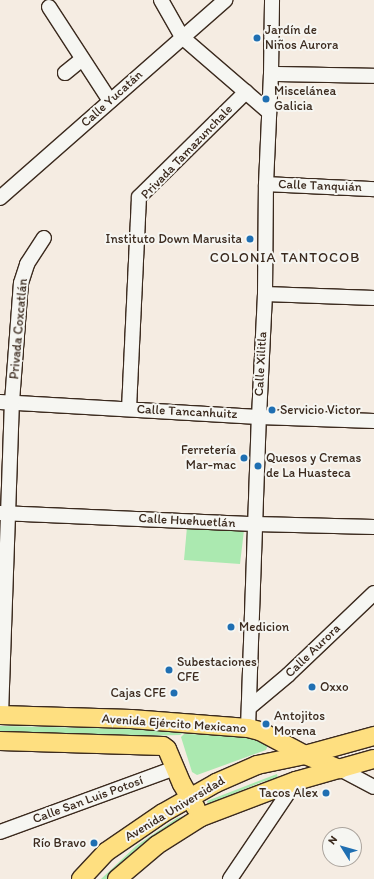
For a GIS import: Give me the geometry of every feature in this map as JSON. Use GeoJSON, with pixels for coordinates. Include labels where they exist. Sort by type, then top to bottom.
{"type":"FeatureCollection","features":[{"type":"Feature","properties":{"kind":"main road","name":"Avenida Ejército Mexicano"},"geometry":{"type":"LineString","coordinates":[[0,715],[131,719],[248,728],[260,731],[305,754],[340,769]]}},
{"type":"Feature","properties":{"kind":"main road","name":"Avenida Universidad"},"geometry":{"type":"LineString","coordinates":[[81,879],[106,852],[163,813],[216,783],[257,765],[374,736]]}},
{"type":"Feature","properties":{"kind":"main road","name":"Avenida Ejército Mexicano"},"geometry":{"type":"LineString","coordinates":[[0,741],[163,746],[167,749],[182,784],[201,817]]}},
{"type":"Feature","properties":{"kind":"main road","name":"Avenida Universidad"},"geometry":{"type":"LineString","coordinates":[[118,879],[157,845],[201,817],[296,780],[374,759]]}},
{"type":"Feature","properties":{"kind":"street"},"geometry":{"type":"LineString","coordinates":[[161,0],[182,36],[269,112]]}},
{"type":"Feature","properties":{"kind":"street","name":"Calle Yucatán"},"geometry":{"type":"LineString","coordinates":[[0,198],[182,36],[225,0]]}},
{"type":"Feature","properties":{"kind":"street","name":"Calle Xilitla"},"geometry":{"type":"LineString","coordinates":[[248,728],[265,294],[266,184],[272,74],[272,0]]}},
{"type":"Feature","properties":{"kind":"street"},"geometry":{"type":"LineString","coordinates":[[49,7],[110,101]]}},
{"type":"Feature","properties":{"kind":"street"},"geometry":{"type":"LineString","coordinates":[[65,74],[82,59]]}},
{"type":"Feature","properties":{"kind":"street"},"geometry":{"type":"LineString","coordinates":[[272,74],[374,76]]}},
{"type":"Feature","properties":{"kind":"street","name":"Privada Tamazunchale"},"geometry":{"type":"LineString","coordinates":[[129,409],[139,197],[246,92]]}},
{"type":"Feature","properties":{"kind":"street","name":"Calle Tanquián"},"geometry":{"type":"LineString","coordinates":[[266,184],[374,188]]}},
{"type":"Feature","properties":{"kind":"street","name":"Privada Coxcatlán"},"geometry":{"type":"LineString","coordinates":[[0,715],[6,402],[21,282],[27,264],[44,238]]}},
{"type":"Feature","properties":{"kind":"street"},"geometry":{"type":"LineString","coordinates":[[265,294],[374,298]]}},
{"type":"Feature","properties":{"kind":"street","name":"Calle Tancanhuitz"},"geometry":{"type":"LineString","coordinates":[[6,402],[259,417],[374,421]]}},
{"type":"Feature","properties":{"kind":"street","name":"Calle Huehuetlán"},"geometry":{"type":"LineString","coordinates":[[4,513],[255,524],[374,527]]}},
{"type":"Feature","properties":{"kind":"street","name":"Calle Aurora"},"geometry":{"type":"LineString","coordinates":[[250,707],[288,676],[374,592]]}},
{"type":"Feature","properties":{"kind":"street","name":"Calle San Luis Potosí"},"geometry":{"type":"LineString","coordinates":[[0,832],[175,768]]}},
{"type":"Feature","properties":{"kind":"street"},"geometry":{"type":"LineString","coordinates":[[340,769],[374,787]]}},
{"type":"Feature","properties":{"kind":"street"},"geometry":{"type":"LineString","coordinates":[[230,879],[296,780]]}},
{"type":"Feature","properties":{"kind":"green space"},"geometry":{"type":"Polygon","coordinates":[[[187,527],[244,530],[240,564],[184,560],[187,527]]]}},
{"type":"Feature","properties":{"kind":"green space"},"geometry":{"type":"Polygon","coordinates":[[[0,726],[138,729],[183,733],[180,735],[137,736],[0,733],[0,726]]]}},
{"type":"Feature","properties":{"kind":"green space"},"geometry":{"type":"Polygon","coordinates":[[[184,734],[257,736],[268,745],[266,750],[197,775],[192,772],[181,737],[184,734]]]}},
{"type":"Feature","properties":{"kind":"green space"},"geometry":{"type":"Polygon","coordinates":[[[277,774],[278,778],[262,782],[208,804],[207,801],[277,774]]]}},
{"type":"Feature","properties":{"kind":"green space"},"geometry":{"type":"Polygon","coordinates":[[[184,816],[137,849],[116,869],[109,879],[101,879],[136,846],[177,818],[184,816]]]}},
{"type":"Feature","properties":{"kind":"place","name":"Jardín de Niños Aurora"},"geometry":{"type":"Point","coordinates":[257,38]}},
{"type":"Feature","properties":{"kind":"place","name":"Miscelánea Galicia"},"geometry":{"type":"Point","coordinates":[266,99]}},
{"type":"Feature","properties":{"kind":"place","name":"Instituto Down Marusita"},"geometry":{"type":"Point","coordinates":[250,239]}},
{"type":"Feature","properties":{"kind":"place","name":"Servicio Victor"},"geometry":{"type":"Point","coordinates":[272,410]}},
{"type":"Feature","properties":{"kind":"place","name":"Ferretería Mar-mac"},"geometry":{"type":"Point","coordinates":[244,458]}},
{"type":"Feature","properties":{"kind":"place","name":"Quesos y Cremas de La Huasteca"},"geometry":{"type":"Point","coordinates":[258,466]}},
{"type":"Feature","properties":{"kind":"place","name":"Medicion"},"geometry":{"type":"Point","coordinates":[231,627]}},
{"type":"Feature","properties":{"kind":"place","name":"Subestaciones CFE"},"geometry":{"type":"Point","coordinates":[169,670]}},
{"type":"Feature","properties":{"kind":"place","name":"Oxxo"},"geometry":{"type":"Point","coordinates":[312,687]}},
{"type":"Feature","properties":{"kind":"place","name":"Cajas CFE"},"geometry":{"type":"Point","coordinates":[174,693]}},
{"type":"Feature","properties":{"kind":"place","name":"Antojitos Morena"},"geometry":{"type":"Point","coordinates":[266,724]}},
{"type":"Feature","properties":{"kind":"place","name":"Tacos Alex"},"geometry":{"type":"Point","coordinates":[326,793]}},
{"type":"Feature","properties":{"kind":"place","name":"Río Bravo"},"geometry":{"type":"Point","coordinates":[94,843]}},
{"type":"Feature","properties":{"kind":"district","name":"COLONIA TANTOCOB"},"geometry":{"type":"Point","coordinates":[285,258]}}]}
